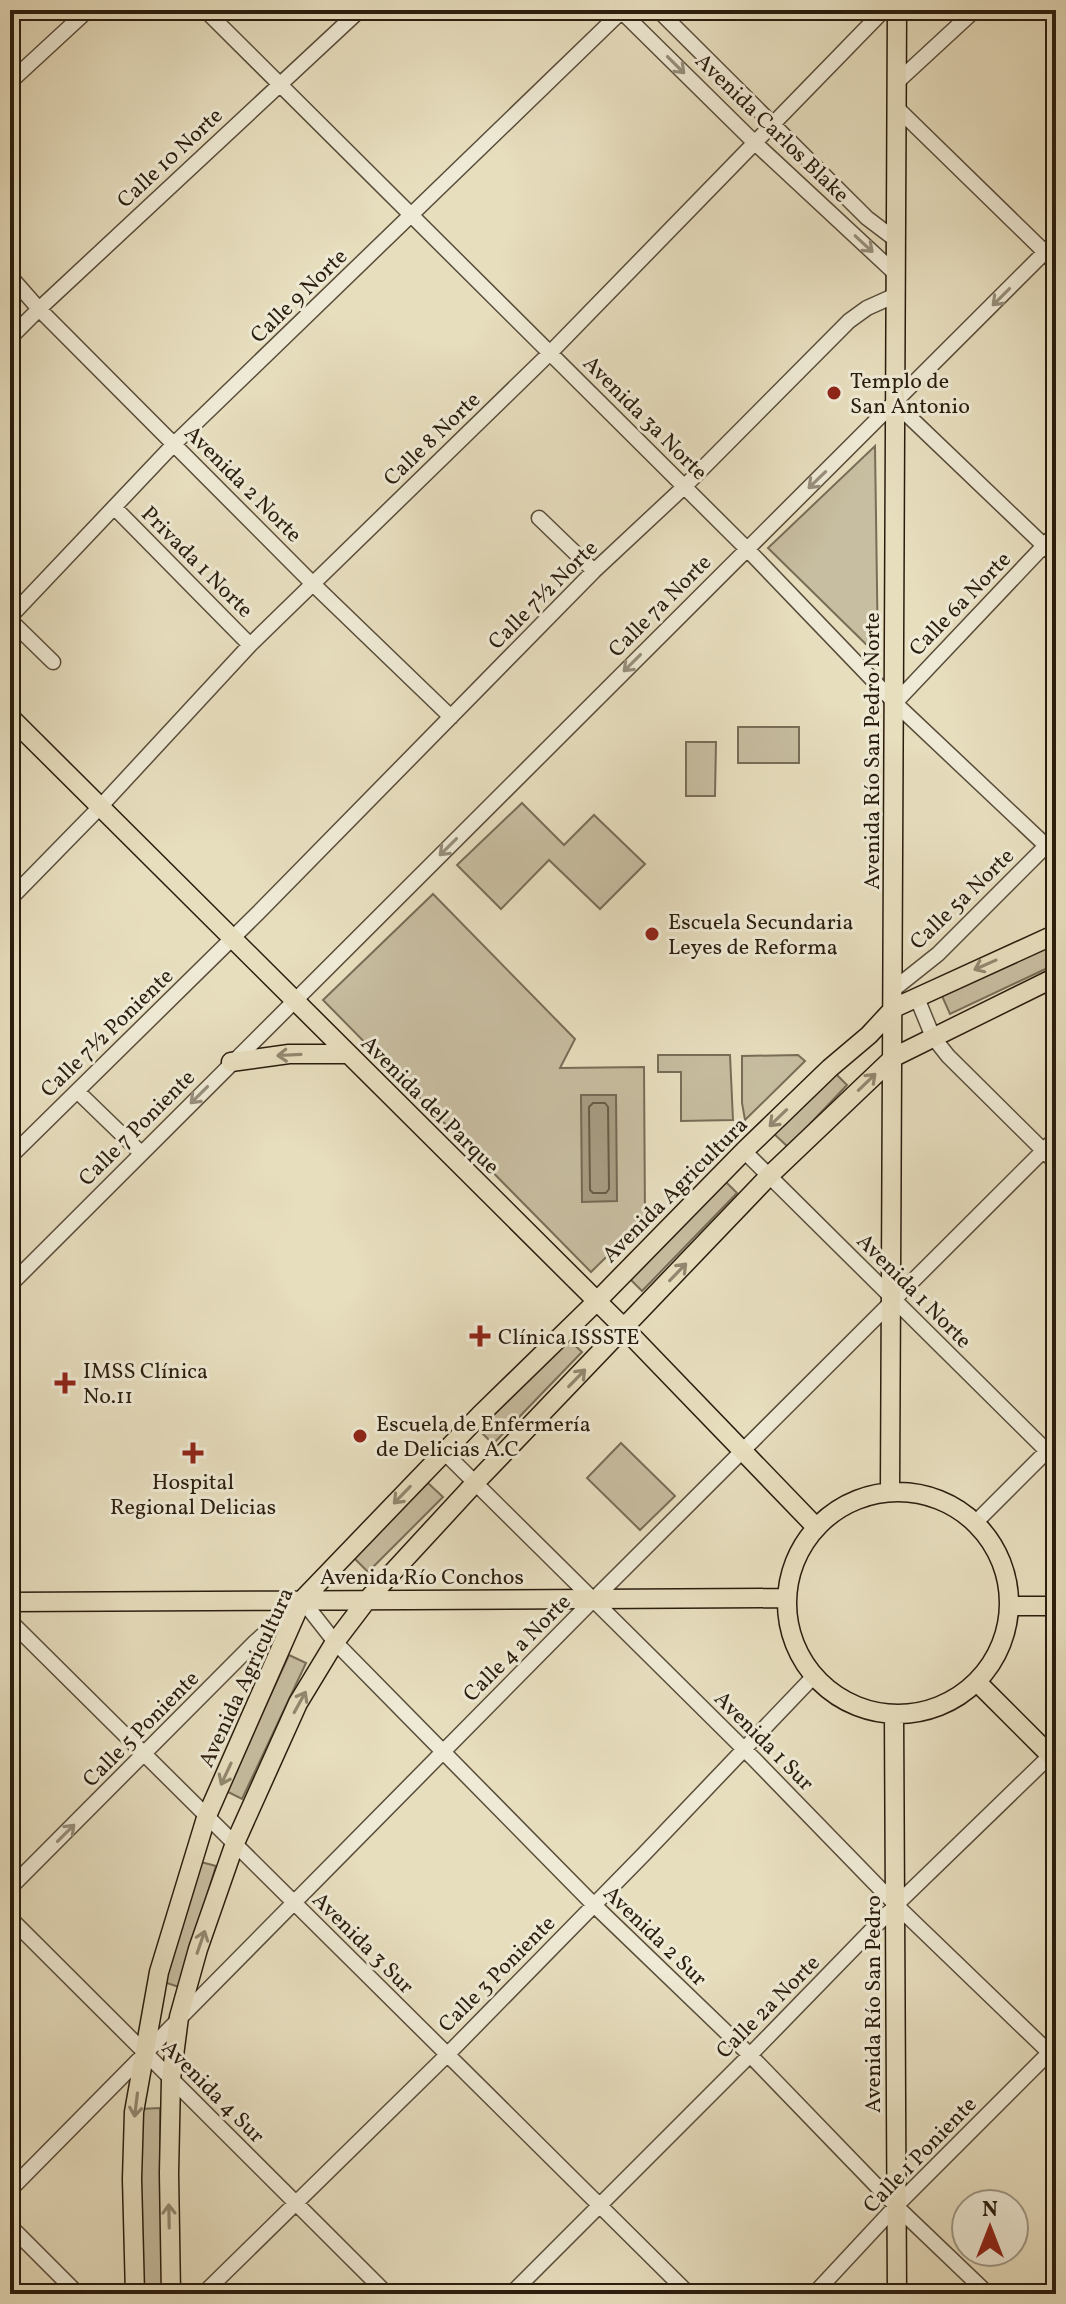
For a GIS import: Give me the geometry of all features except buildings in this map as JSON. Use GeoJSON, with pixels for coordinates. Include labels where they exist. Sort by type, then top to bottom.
{"type":"FeatureCollection","features":[{"type":"Feature","properties":{"kind":"main road","name":"Avenida Río San Pedro Norte"},"geometry":{"type":"LineString","coordinates":[[890,1491],[897,10]]}},
{"type":"Feature","properties":{"kind":"main road","name":"Avenida del Parque"},"geometry":{"type":"LineString","coordinates":[[10,717],[624,1328],[816,1527]]}},
{"type":"Feature","properties":{"kind":"main road","name":"Avenida Agricultura"},"geometry":{"type":"LineString","coordinates":[[135,2294],[134,2112],[159,1972],[206,1818],[302,1600],[444,1452],[744,1151],[869,1035],[894,999],[917,998],[1056,934]]}},
{"type":"Feature","properties":{"kind":"main road"},"geometry":{"type":"LineString","coordinates":[[171,2294],[171,2079],[179,2017],[198,1949],[235,1843],[298,1703],[335,1642],[367,1600],[475,1483],[770,1175],[894,1057],[1056,977]]}},
{"type":"Feature","properties":{"kind":"main road"},"geometry":{"type":"LineString","coordinates":[[231,1062],[289,1054],[347,1054]]}},
{"type":"Feature","properties":{"kind":"main road"},"geometry":{"type":"LineString","coordinates":[[890,1491],[921,1493],[951,1504],[976,1522],[995,1546],[1007,1575],[1011,1606],[1006,1634],[995,1660],[977,1682],[953,1700],[924,1711],[894,1714],[871,1711],[850,1703],[830,1691],[814,1676],[798,1653],[789,1626],[787,1598],[791,1572],[801,1548],[816,1527],[838,1509],[863,1497],[890,1491]]}},
{"type":"Feature","properties":{"kind":"main road","name":"Avenida Río Conchos"},"geometry":{"type":"LineString","coordinates":[[10,1602],[787,1598]]}},
{"type":"Feature","properties":{"kind":"main road"},"geometry":{"type":"LineString","coordinates":[[1011,1606],[1056,1606]]}},
{"type":"Feature","properties":{"kind":"main road"},"geometry":{"type":"LineString","coordinates":[[977,1682],[1054,1756]]}},
{"type":"Feature","properties":{"kind":"main road","name":"Avenida Río San Pedro"},"geometry":{"type":"LineString","coordinates":[[894,1714],[897,2294]]}},
{"type":"Feature","properties":{"kind":"street"},"geometry":{"type":"LineString","coordinates":[[10,82],[88,10]]}},
{"type":"Feature","properties":{"kind":"street","name":"Avenida 3a Norte"},"geometry":{"type":"LineString","coordinates":[[205,10],[685,486],[895,703],[1053,846]]}},
{"type":"Feature","properties":{"kind":"street","name":"Calle 10 Norte"},"geometry":{"type":"LineString","coordinates":[[10,338],[360,10]]}},
{"type":"Feature","properties":{"kind":"street","name":"Avenida Carlos Blake"},"geometry":{"type":"LineString","coordinates":[[622,10],[754,142],[896,274]]}},
{"type":"Feature","properties":{"kind":"street","name":"Calle 9 Norte"},"geometry":{"type":"LineString","coordinates":[[10,619],[174,444],[622,10]]}},
{"type":"Feature","properties":{"kind":"street","name":"Avenida Carlos Blake"},"geometry":{"type":"LineString","coordinates":[[658,10],[867,218],[896,240]]}},
{"type":"Feature","properties":{"kind":"street","name":"Calle 8 Norte"},"geometry":{"type":"LineString","coordinates":[[10,899],[250,645],[550,353],[884,10]]}},
{"type":"Feature","properties":{"kind":"street"},"geometry":{"type":"LineString","coordinates":[[897,82],[975,10]]}},
{"type":"Feature","properties":{"kind":"street"},"geometry":{"type":"LineString","coordinates":[[896,107],[1050,258]]}},
{"type":"Feature","properties":{"kind":"street","name":"Calle 7a Norte"},"geometry":{"type":"LineString","coordinates":[[294,1000],[747,549],[1050,258],[1056,241]]}},
{"type":"Feature","properties":{"kind":"street","name":"Avenida 2 Norte"},"geometry":{"type":"LineString","coordinates":[[10,276],[39,309],[313,584],[451,717]]}},
{"type":"Feature","properties":{"kind":"street","name":"Calle 7½ Norte"},"geometry":{"type":"LineString","coordinates":[[232,938],[594,571],[685,486],[849,321],[867,308],[896,295]]}},
{"type":"Feature","properties":{"kind":"street"},"geometry":{"type":"LineString","coordinates":[[896,404],[1056,557]]}},
{"type":"Feature","properties":{"kind":"street","name":"Privada 1 Norte"},"geometry":{"type":"LineString","coordinates":[[114,507],[250,645]]}},
{"type":"Feature","properties":{"kind":"street"},"geometry":{"type":"LineString","coordinates":[[539,518],[594,571]]}},
{"type":"Feature","properties":{"kind":"street","name":"Calle 6a Norte"},"geometry":{"type":"LineString","coordinates":[[895,703],[1056,533]]}},
{"type":"Feature","properties":{"kind":"street"},"geometry":{"type":"LineString","coordinates":[[10,619],[53,662]]}},
{"type":"Feature","properties":{"kind":"street","name":"Calle 5a Norte"},"geometry":{"type":"LineString","coordinates":[[894,999],[1053,846]]}},
{"type":"Feature","properties":{"kind":"street","name":"Calle 7½ Poniente"},"geometry":{"type":"LineString","coordinates":[[10,1157],[232,938]]}},
{"type":"Feature","properties":{"kind":"street"},"geometry":{"type":"LineString","coordinates":[[917,998],[933,1037],[970,1079],[1056,1163]]}},
{"type":"Feature","properties":{"kind":"street","name":"Calle 7 Poniente"},"geometry":{"type":"LineString","coordinates":[[10,1285],[294,1000]]}},
{"type":"Feature","properties":{"kind":"street"},"geometry":{"type":"LineString","coordinates":[[77,1091],[141,1153]]}},
{"type":"Feature","properties":{"kind":"street","name":"Calle 4 a Norte"},"geometry":{"type":"LineString","coordinates":[[10,2190],[594,1599],[1056,1138]]}},
{"type":"Feature","properties":{"kind":"street","name":"Avenida 1 Norte"},"geometry":{"type":"LineString","coordinates":[[744,1151],[1053,1451]]}},
{"type":"Feature","properties":{"kind":"street"},"geometry":{"type":"LineString","coordinates":[[976,1522],[1053,1451]]}},
{"type":"Feature","properties":{"kind":"street","name":"Avenida 1 Sur"},"geometry":{"type":"LineString","coordinates":[[444,1452],[896,1905],[1054,2052]]}},
{"type":"Feature","properties":{"kind":"street","name":"Avenida 2 Sur"},"geometry":{"type":"LineString","coordinates":[[302,1600],[335,1642],[594,1905],[750,2055],[882,2188],[896,2206],[988,2294]]}},
{"type":"Feature","properties":{"kind":"street","name":"Calle 5 Poniente"},"geometry":{"type":"LineString","coordinates":[[10,1888],[255,1642],[302,1600]]}},
{"type":"Feature","properties":{"kind":"street","name":"Avenida 3 Sur"},"geometry":{"type":"LineString","coordinates":[[10,1621],[689,2294]]}},
{"type":"Feature","properties":{"kind":"street","name":"Calle 3 Poniente"},"geometry":{"type":"LineString","coordinates":[[203,2294],[447,2055],[814,1676]]}},
{"type":"Feature","properties":{"kind":"street","name":"Calle 2a Norte"},"geometry":{"type":"LineString","coordinates":[[511,2294],[896,1905],[1054,1756]]}},
{"type":"Feature","properties":{"kind":"street","name":"Avenida 4 Sur"},"geometry":{"type":"LineString","coordinates":[[10,1918],[387,2294]]}},
{"type":"Feature","properties":{"kind":"street","name":"Calle 1 Poniente"},"geometry":{"type":"LineString","coordinates":[[814,2294],[896,2206],[1054,2052]]}},
{"type":"Feature","properties":{"kind":"street"},"geometry":{"type":"LineString","coordinates":[[10,2226],[78,2294]]}},
{"type":"Feature","properties":{"kind":"shaded area"},"geometry":{"type":"Polygon","coordinates":[[[875,446],[878,656],[768,548],[875,446]]]}},
{"type":"Feature","properties":{"kind":"shaded area"},"geometry":{"type":"Polygon","coordinates":[[[738,727],[799,727],[799,763],[738,763],[738,727]]]}},
{"type":"Feature","properties":{"kind":"shaded area"},"geometry":{"type":"Polygon","coordinates":[[[686,742],[716,742],[715,796],[686,796],[686,742]]]}},
{"type":"Feature","properties":{"kind":"shaded area"},"geometry":{"type":"Polygon","coordinates":[[[522,803],[564,845],[594,815],[645,864],[600,909],[549,860],[501,909],[457,865],[522,803]]]}},
{"type":"Feature","properties":{"kind":"shaded area"},"geometry":{"type":"Polygon","coordinates":[[[433,894],[575,1039],[560,1068],[644,1067],[645,1219],[591,1272],[323,1000],[433,894]]]}},
{"type":"Feature","properties":{"kind":"shaded area"},"geometry":{"type":"Polygon","coordinates":[[[1056,941],[1056,964],[950,1014],[942,996],[1056,941]]]}},
{"type":"Feature","properties":{"kind":"shaded area"},"geometry":{"type":"Polygon","coordinates":[[[658,1055],[730,1055],[733,1120],[681,1121],[681,1072],[658,1072],[658,1055]]]}},
{"type":"Feature","properties":{"kind":"shaded area"},"geometry":{"type":"Polygon","coordinates":[[[798,1055],[805,1061],[745,1120],[742,1056],[798,1055]]]}},
{"type":"Feature","properties":{"kind":"shaded area"},"geometry":{"type":"Polygon","coordinates":[[[830,1068],[847,1085],[788,1147],[771,1131],[830,1068]]]}},
{"type":"Feature","properties":{"kind":"shaded area"},"geometry":{"type":"Polygon","coordinates":[[[726,1182],[737,1193],[642,1291],[630,1279],[726,1182]]]}},
{"type":"Feature","properties":{"kind":"shaded area"},"geometry":{"type":"Polygon","coordinates":[[[568,1339],[582,1352],[493,1444],[479,1430],[568,1339]]]}},
{"type":"Feature","properties":{"kind":"shaded area"},"geometry":{"type":"Polygon","coordinates":[[[621,1443],[675,1496],[640,1530],[587,1478],[621,1443]]]}},
{"type":"Feature","properties":{"kind":"shaded area"},"geometry":{"type":"Polygon","coordinates":[[[428,1483],[443,1497],[368,1572],[353,1557],[428,1483]]]}},
{"type":"Feature","properties":{"kind":"shaded area"},"geometry":{"type":"Polygon","coordinates":[[[289,1655],[306,1663],[242,1799],[226,1791],[289,1655]]]}},
{"type":"Feature","properties":{"kind":"shaded area"},"geometry":{"type":"Polygon","coordinates":[[[201,1862],[216,1866],[179,1987],[164,1982],[201,1862]]]}},
{"type":"Feature","properties":{"kind":"shaded area"},"geometry":{"type":"Polygon","coordinates":[[[160,2108],[164,2291],[142,2293],[140,2109],[160,2108]]]}},
{"type":"Feature","properties":{"kind":"water"},"geometry":{"type":"Polygon","coordinates":[[[581,1095],[616,1095],[617,1201],[582,1202],[581,1095]]]}},
{"type":"Feature","properties":{"kind":"place","name":"Templo de San Antonio"},"geometry":{"type":"Point","coordinates":[834,393]}},
{"type":"Feature","properties":{"kind":"place","name":"Escuela Secundaria Leyes de Reforma"},"geometry":{"type":"Point","coordinates":[652,934]}},
{"type":"Feature","properties":{"kind":"place","name":"Clínica ISSSTE"},"geometry":{"type":"Point","coordinates":[480,1336]}},
{"type":"Feature","properties":{"kind":"place","name":"IMSS Clínica No.11"},"geometry":{"type":"Point","coordinates":[65,1383]}},
{"type":"Feature","properties":{"kind":"place","name":"Escuela de Enfermería de Delicias A.C"},"geometry":{"type":"Point","coordinates":[360,1436]}},
{"type":"Feature","properties":{"kind":"place","name":"Hospital Regional Delicias"},"geometry":{"type":"Point","coordinates":[193,1453]}}]}
